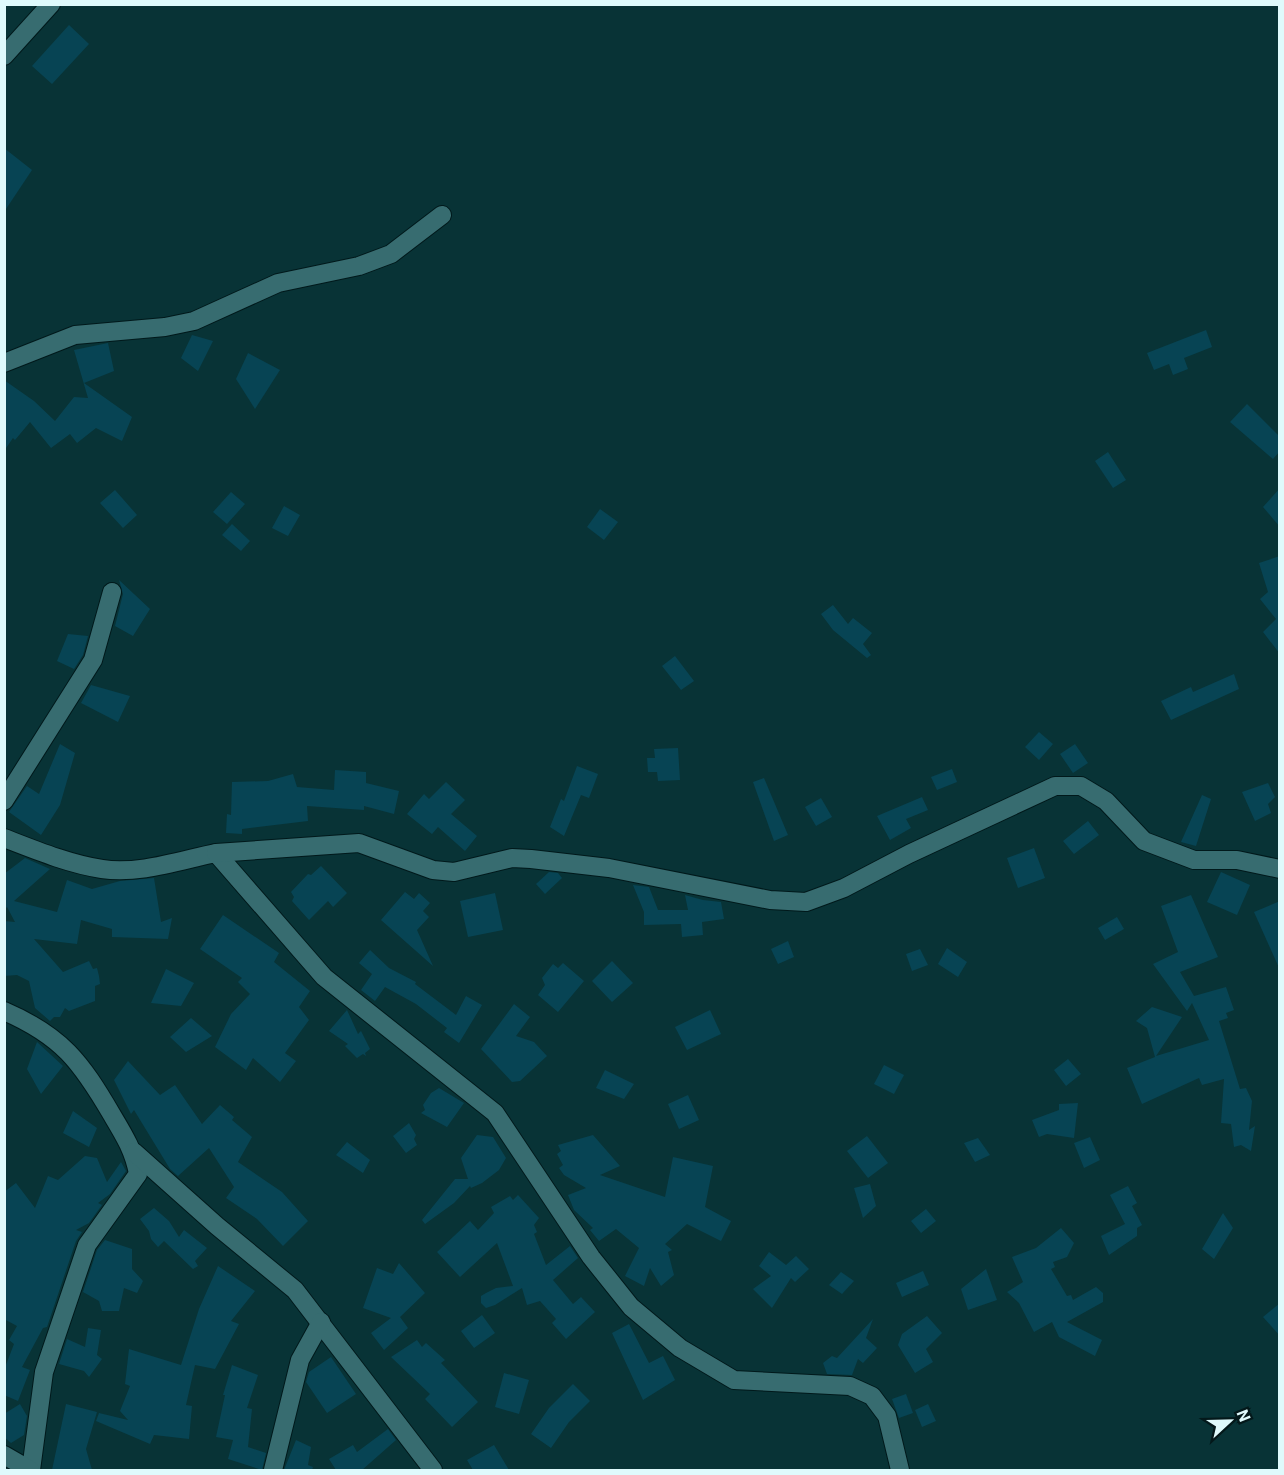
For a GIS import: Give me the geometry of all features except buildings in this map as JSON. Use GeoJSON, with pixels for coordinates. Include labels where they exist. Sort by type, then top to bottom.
{"type":"FeatureCollection","features":[{"type":"Feature","properties":{"kind":"street"},"geometry":{"type":"LineString","coordinates":[[4,56],[51,4]]}},
{"type":"Feature","properties":{"kind":"street"},"geometry":{"type":"LineString","coordinates":[[4,363],[75,334],[165,327],[194,321],[278,284],[359,266],[391,254],[442,215]]}},
{"type":"Feature","properties":{"kind":"street"},"geometry":{"type":"LineString","coordinates":[[4,801],[93,660],[112,592]]}},
{"type":"Feature","properties":{"kind":"street"},"geometry":{"type":"LineString","coordinates":[[4,838],[34,850],[102,869],[143,867],[216,854],[359,843],[433,870],[454,872],[512,858],[531,859],[609,868],[770,900],[806,902],[844,888],[909,854],[1055,786],[1082,786],[1106,801],[1144,841],[1194,860],[1237,860],[1280,870]]}},
{"type":"Feature","properties":{"kind":"street"},"geometry":{"type":"LineString","coordinates":[[216,854],[324,977],[495,1113],[591,1257],[631,1307],[680,1348],[735,1380],[850,1386],[872,1396],[887,1416],[900,1470]]}},
{"type":"Feature","properties":{"kind":"street"},"geometry":{"type":"LineString","coordinates":[[4,1011],[31,1022],[70,1052],[87,1071],[134,1152],[217,1226],[295,1290],[434,1470]]}},
{"type":"Feature","properties":{"kind":"street"},"geometry":{"type":"LineString","coordinates":[[4,1455],[31,1470],[44,1372],[87,1245],[138,1174],[134,1152]]}},
{"type":"Feature","properties":{"kind":"street"},"geometry":{"type":"LineString","coordinates":[[273,1470],[300,1360],[321,1322]]}}]}
